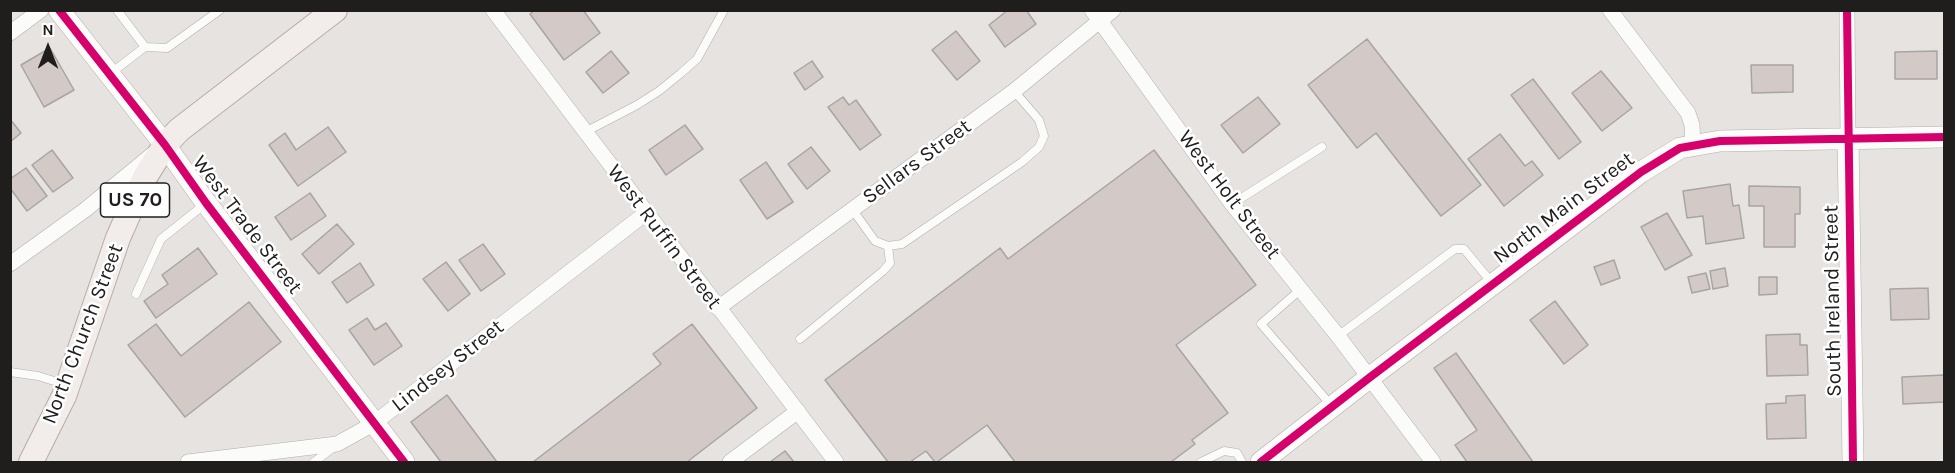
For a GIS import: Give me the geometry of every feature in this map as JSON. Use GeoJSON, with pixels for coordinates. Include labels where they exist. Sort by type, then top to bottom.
{"type":"FeatureCollection","features":[{"type":"Feature","properties":{"kind":"main road","name":"North Church Street"},"geometry":{"type":"LineString","coordinates":[[34,462],[68,385],[118,238],[145,177],[165,145],[179,130],[322,17]]}},
{"type":"Feature","properties":{"kind":"street"},"geometry":{"type":"LineString","coordinates":[[10,33],[41,10]]}},
{"type":"Feature","properties":{"kind":"street","name":"West Trade Street"},"geometry":{"type":"LineString","coordinates":[[59,10],[165,145],[206,203],[404,462]]}},
{"type":"Feature","properties":{"kind":"street","name":"West Ruffin Street"},"geometry":{"type":"LineString","coordinates":[[493,10],[836,462]]}},
{"type":"Feature","properties":{"kind":"street","name":"Sellars Street"},"geometry":{"type":"LineString","coordinates":[[718,308],[1014,92],[1096,16],[1113,10]]}},
{"type":"Feature","properties":{"kind":"street"},"geometry":{"type":"LineString","coordinates":[[1610,10],[1688,113],[1692,125],[1693,145]]}},
{"type":"Feature","properties":{"kind":"street"},"geometry":{"type":"LineString","coordinates":[[1847,10],[1848,138]]}},
{"type":"Feature","properties":{"kind":"street","name":"West Holt Street"},"geometry":{"type":"LineString","coordinates":[[1096,16],[1232,204],[1338,336],[1433,462]]}},
{"type":"Feature","properties":{"kind":"street","name":"North Main Street"},"geometry":{"type":"LineString","coordinates":[[1261,462],[1641,172],[1680,148],[1720,141],[1944,137]]}},
{"type":"Feature","properties":{"kind":"street","name":"South Ireland Street"},"geometry":{"type":"LineString","coordinates":[[1848,138],[1853,462]]}},
{"type":"Feature","properties":{"kind":"street"},"geometry":{"type":"LineString","coordinates":[[10,264],[85,210],[165,145]]}},
{"type":"Feature","properties":{"kind":"street","name":"Lindsey Street"},"geometry":{"type":"LineString","coordinates":[[188,462],[338,444],[373,424],[646,213]]}},
{"type":"Feature","properties":{"kind":"street"},"geometry":{"type":"LineString","coordinates":[[730,462],[798,411]]}},
{"type":"Feature","properties":{"kind":"lane"},"geometry":{"type":"LineString","coordinates":[[117,10],[146,47]]}},
{"type":"Feature","properties":{"kind":"lane"},"geometry":{"type":"LineString","coordinates":[[110,74],[146,47],[167,48],[220,10]]}},
{"type":"Feature","properties":{"kind":"lane"},"geometry":{"type":"LineString","coordinates":[[585,132],[644,100],[680,74],[697,59],[724,10]]}},
{"type":"Feature","properties":{"kind":"lane"},"geometry":{"type":"LineString","coordinates":[[852,209],[875,241],[888,246],[902,244],[1022,162],[1039,147],[1044,136],[1039,120],[1014,92]]}},
{"type":"Feature","properties":{"kind":"lane"},"geometry":{"type":"LineString","coordinates":[[1232,204],[1322,147]]}},
{"type":"Feature","properties":{"kind":"lane"},"geometry":{"type":"LineString","coordinates":[[136,294],[161,239],[206,203]]}},
{"type":"Feature","properties":{"kind":"lane"},"geometry":{"type":"LineString","coordinates":[[800,339],[883,271],[890,263],[888,246]]}},
{"type":"Feature","properties":{"kind":"lane"},"geometry":{"type":"LineString","coordinates":[[1338,336],[1455,249],[1464,249],[1471,255],[1493,284]]}},
{"type":"Feature","properties":{"kind":"lane"},"geometry":{"type":"LineString","coordinates":[[1301,289],[1262,324],[1332,406]]}},
{"type":"Feature","properties":{"kind":"lane"},"geometry":{"type":"LineString","coordinates":[[10,372],[38,376],[68,385]]}},
{"type":"Feature","properties":{"kind":"lane"},"geometry":{"type":"LineString","coordinates":[[314,462],[338,444]]}},
{"type":"Feature","properties":{"kind":"lane"},"geometry":{"type":"LineString","coordinates":[[1201,462],[1224,451],[1237,453],[1242,462]]}},
{"type":"Feature","properties":{"kind":"building"},"geometry":{"type":"Polygon","coordinates":[[[535,10],[583,10],[600,33],[564,60],[530,14],[535,10]]]}},
{"type":"Feature","properties":{"kind":"building"},"geometry":{"type":"Polygon","coordinates":[[[1008,10],[1026,10],[1036,24],[1005,47],[989,25],[1008,10]]]}},
{"type":"Feature","properties":{"kind":"building"},"geometry":{"type":"Polygon","coordinates":[[[956,31],[980,61],[957,80],[932,50],[956,31]]]}},
{"type":"Feature","properties":{"kind":"building"},"geometry":{"type":"Polygon","coordinates":[[[1367,39],[1481,185],[1441,216],[1376,133],[1357,148],[1308,85],[1367,39]]]}},
{"type":"Feature","properties":{"kind":"building"},"geometry":{"type":"Polygon","coordinates":[[[50,48],[74,90],[44,107],[21,65],[50,48]]]}},
{"type":"Feature","properties":{"kind":"building"},"geometry":{"type":"Polygon","coordinates":[[[611,51],[629,73],[603,93],[586,72],[611,51]]]}},
{"type":"Feature","properties":{"kind":"building"},"geometry":{"type":"Polygon","coordinates":[[[1937,51],[1937,79],[1895,79],[1895,52],[1937,51]]]}},
{"type":"Feature","properties":{"kind":"building"},"geometry":{"type":"Polygon","coordinates":[[[812,61],[823,77],[805,90],[794,73],[812,61]]]}},
{"type":"Feature","properties":{"kind":"building"},"geometry":{"type":"Polygon","coordinates":[[[1751,65],[1793,65],[1793,92],[1752,93],[1751,65]]]}},
{"type":"Feature","properties":{"kind":"building"},"geometry":{"type":"Polygon","coordinates":[[[1601,71],[1632,108],[1602,131],[1572,93],[1601,71]]]}},
{"type":"Feature","properties":{"kind":"building"},"geometry":{"type":"Polygon","coordinates":[[[1533,79],[1581,142],[1559,159],[1511,95],[1533,79]]]}},
{"type":"Feature","properties":{"kind":"building"},"geometry":{"type":"Polygon","coordinates":[[[843,97],[849,105],[856,100],[881,135],[860,150],[828,107],[843,97]]]}},
{"type":"Feature","properties":{"kind":"building"},"geometry":{"type":"Polygon","coordinates":[[[1258,97],[1280,124],[1243,153],[1221,125],[1258,97]]]}},
{"type":"Feature","properties":{"kind":"building"},"geometry":{"type":"Polygon","coordinates":[[[10,119],[21,133],[10,142],[10,119]]]}},
{"type":"Feature","properties":{"kind":"building"},"geometry":{"type":"Polygon","coordinates":[[[685,125],[703,149],[666,175],[649,150],[685,125]]]}},
{"type":"Feature","properties":{"kind":"building"},"geometry":{"type":"Polygon","coordinates":[[[328,127],[346,152],[298,186],[269,145],[285,133],[296,150],[328,127]]]}},
{"type":"Feature","properties":{"kind":"building"},"geometry":{"type":"Polygon","coordinates":[[[1500,134],[1525,166],[1532,161],[1543,175],[1504,206],[1468,159],[1500,134]]]}},
{"type":"Feature","properties":{"kind":"building"},"geometry":{"type":"Polygon","coordinates":[[[811,147],[830,171],[807,189],[788,164],[811,147]]]}},
{"type":"Feature","properties":{"kind":"building"},"geometry":{"type":"Polygon","coordinates":[[[52,150],[73,178],[53,192],[32,165],[52,150]]]}},
{"type":"Feature","properties":{"kind":"building"},"geometry":{"type":"Polygon","coordinates":[[[1154,150],[1256,285],[1176,345],[1228,413],[1192,440],[1195,444],[1171,462],[1015,462],[987,425],[937,462],[926,451],[910,462],[888,462],[825,380],[1000,248],[1008,259],[1154,150]]]}},
{"type":"Feature","properties":{"kind":"building"},"geometry":{"type":"Polygon","coordinates":[[[766,162],[793,202],[767,219],[740,180],[766,162]]]}},
{"type":"Feature","properties":{"kind":"building"},"geometry":{"type":"Polygon","coordinates":[[[26,168],[47,196],[27,211],[10,188],[10,179],[26,168]]]}},
{"type":"Feature","properties":{"kind":"building"},"geometry":{"type":"Polygon","coordinates":[[[1730,184],[1733,206],[1739,205],[1744,238],[1706,244],[1703,216],[1687,218],[1683,191],[1730,184]]]}},
{"type":"Feature","properties":{"kind":"building"},"geometry":{"type":"Polygon","coordinates":[[[1749,186],[1800,187],[1800,214],[1795,214],[1795,247],[1764,247],[1764,206],[1749,206],[1749,186]]]}},
{"type":"Feature","properties":{"kind":"building"},"geometry":{"type":"Polygon","coordinates":[[[310,193],[326,216],[291,240],[275,217],[310,193]]]}},
{"type":"Feature","properties":{"kind":"building"},"geometry":{"type":"Polygon","coordinates":[[[1667,213],[1692,255],[1665,270],[1641,227],[1667,213]]]}},
{"type":"Feature","properties":{"kind":"building"},"geometry":{"type":"Polygon","coordinates":[[[337,224],[354,244],[319,274],[302,254],[337,224]]]}},
{"type":"Feature","properties":{"kind":"building"},"geometry":{"type":"Polygon","coordinates":[[[483,244],[505,274],[481,291],[459,260],[483,244]]]}},
{"type":"Feature","properties":{"kind":"building"},"geometry":{"type":"Polygon","coordinates":[[[198,248],[217,274],[156,318],[144,301],[168,284],[162,275],[198,248]]]}},
{"type":"Feature","properties":{"kind":"building"},"geometry":{"type":"Polygon","coordinates":[[[1614,260],[1620,278],[1601,285],[1594,267],[1614,260]]]}},
{"type":"Feature","properties":{"kind":"building"},"geometry":{"type":"Polygon","coordinates":[[[446,262],[470,294],[448,311],[423,279],[446,262]]]}},
{"type":"Feature","properties":{"kind":"building"},"geometry":{"type":"Polygon","coordinates":[[[360,263],[374,285],[347,303],[332,282],[360,263]]]}},
{"type":"Feature","properties":{"kind":"building"},"geometry":{"type":"Polygon","coordinates":[[[1725,268],[1728,286],[1713,289],[1710,271],[1725,268]]]}},
{"type":"Feature","properties":{"kind":"building"},"geometry":{"type":"Polygon","coordinates":[[[1706,273],[1710,289],[1692,293],[1688,277],[1706,273]]]}},
{"type":"Feature","properties":{"kind":"building"},"geometry":{"type":"Polygon","coordinates":[[[1759,277],[1777,277],[1777,294],[1759,295],[1759,277]]]}},
{"type":"Feature","properties":{"kind":"building"},"geometry":{"type":"Polygon","coordinates":[[[1928,288],[1929,319],[1891,320],[1890,289],[1928,288]]]}},
{"type":"Feature","properties":{"kind":"building"},"geometry":{"type":"Polygon","coordinates":[[[1555,301],[1588,345],[1564,364],[1530,320],[1555,301]]]}},
{"type":"Feature","properties":{"kind":"building"},"geometry":{"type":"Polygon","coordinates":[[[249,302],[281,342],[185,417],[128,345],[156,324],[181,356],[249,302]]]}},
{"type":"Feature","properties":{"kind":"building"},"geometry":{"type":"Polygon","coordinates":[[[367,318],[375,330],[386,323],[402,346],[374,365],[349,330],[367,318]]]}},
{"type":"Feature","properties":{"kind":"building"},"geometry":{"type":"Polygon","coordinates":[[[692,324],[757,408],[687,462],[533,462],[661,364],[653,354],[692,324]]]}},
{"type":"Feature","properties":{"kind":"building"},"geometry":{"type":"Polygon","coordinates":[[[1800,334],[1800,345],[1807,345],[1808,375],[1767,376],[1766,335],[1800,334]]]}},
{"type":"Feature","properties":{"kind":"building"},"geometry":{"type":"Polygon","coordinates":[[[1456,353],[1533,462],[1467,462],[1455,445],[1477,430],[1434,368],[1456,353]]]}},
{"type":"Feature","properties":{"kind":"building"},"geometry":{"type":"Polygon","coordinates":[[[1944,375],[1944,402],[1903,404],[1902,377],[1944,375]]]}},
{"type":"Feature","properties":{"kind":"building"},"geometry":{"type":"Polygon","coordinates":[[[447,395],[497,462],[441,462],[411,422],[447,395]]]}},
{"type":"Feature","properties":{"kind":"building"},"geometry":{"type":"Polygon","coordinates":[[[1805,395],[1806,438],[1767,439],[1766,404],[1786,403],[1786,396],[1805,395]]]}},
{"type":"Feature","properties":{"kind":"building"},"geometry":{"type":"Polygon","coordinates":[[[785,451],[794,462],[770,462],[785,451]]]}},
{"type":"Feature","properties":{"kind":"cycle path"},"geometry":{"type":"LineString","coordinates":[[59,10],[165,145],[206,203],[404,462]]}},
{"type":"Feature","properties":{"kind":"cycle path"},"geometry":{"type":"LineString","coordinates":[[1847,10],[1853,462]]}},
{"type":"Feature","properties":{"kind":"cycle path"},"geometry":{"type":"LineString","coordinates":[[1261,462],[1641,172],[1680,148],[1720,141],[1944,137]]}}]}
